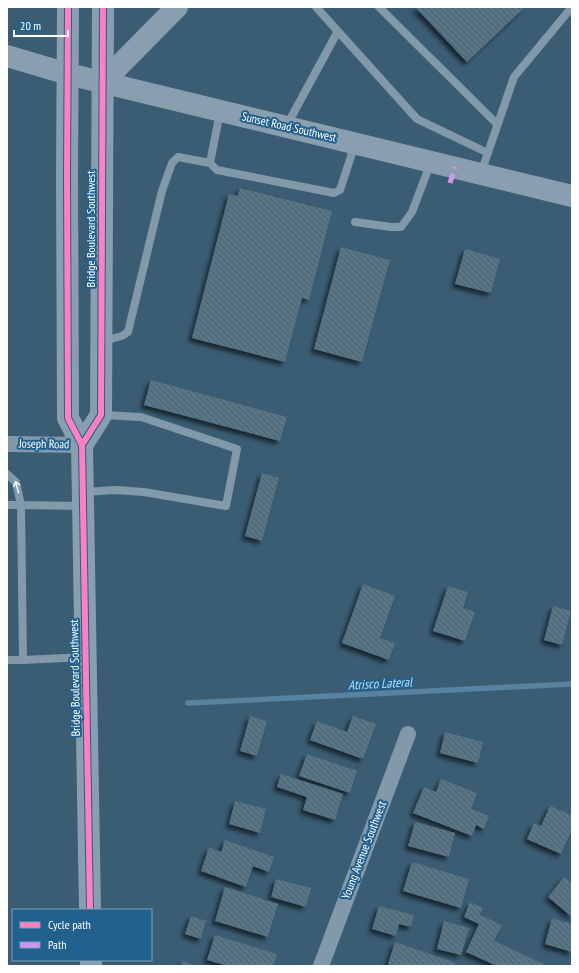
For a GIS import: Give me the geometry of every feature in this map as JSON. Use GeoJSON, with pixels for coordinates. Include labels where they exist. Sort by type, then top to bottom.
{"type":"FeatureCollection","features":[{"type":"Feature","properties":{"kind":"main road","name":"Bridge Boulevard Southwest"},"geometry":{"type":"LineString","coordinates":[[68,7],[68,418],[82,445],[90,909]]}},
{"type":"Feature","properties":{"kind":"main road","name":"Bridge Boulevard Southwest"},"geometry":{"type":"LineString","coordinates":[[101,415],[103,7]]}},
{"type":"Feature","properties":{"kind":"main road"},"geometry":{"type":"LineString","coordinates":[[102,83],[177,7]]}},
{"type":"Feature","properties":{"kind":"main road","name":"Sunset Road Southwest"},"geometry":{"type":"LineString","coordinates":[[7,56],[102,83],[572,196]]}},
{"type":"Feature","properties":{"kind":"main road"},"geometry":{"type":"LineString","coordinates":[[82,445],[101,415]]}},
{"type":"Feature","properties":{"kind":"street","name":"Joseph Road"},"geometry":{"type":"LineString","coordinates":[[7,444],[82,445]]}},
{"type":"Feature","properties":{"kind":"street","name":"Young Avenue Southwest"},"geometry":{"type":"LineString","coordinates":[[321,966],[408,734]]}},
{"type":"Feature","properties":{"kind":"lane"},"geometry":{"type":"LineString","coordinates":[[316,7],[417,119],[488,153]]}},
{"type":"Feature","properties":{"kind":"lane"},"geometry":{"type":"LineString","coordinates":[[379,7],[497,124]]}},
{"type":"Feature","properties":{"kind":"lane"},"geometry":{"type":"LineString","coordinates":[[481,173],[514,77],[572,7]]}},
{"type":"Feature","properties":{"kind":"lane"},"geometry":{"type":"LineString","coordinates":[[286,127],[338,31]]}},
{"type":"Feature","properties":{"kind":"lane"},"geometry":{"type":"LineString","coordinates":[[210,163],[220,111]]}},
{"type":"Feature","properties":{"kind":"lane"},"geometry":{"type":"LineString","coordinates":[[101,342],[122,336],[128,332],[162,191],[172,162],[178,156],[210,163],[217,170],[334,193],[340,190],[355,143]]}},
{"type":"Feature","properties":{"kind":"lane"},"geometry":{"type":"LineString","coordinates":[[355,222],[401,227],[412,212],[431,161]]}},
{"type":"Feature","properties":{"kind":"lane"},"geometry":{"type":"LineString","coordinates":[[7,505],[83,499],[116,490],[144,492],[226,506],[237,450],[141,417],[101,415]]}},
{"type":"Feature","properties":{"kind":"lane"},"geometry":{"type":"LineString","coordinates":[[7,474],[16,482],[21,505],[23,660]]}},
{"type":"Feature","properties":{"kind":"lane"},"geometry":{"type":"LineString","coordinates":[[7,660],[86,656]]}},
{"type":"Feature","properties":{"kind":"building"},"geometry":{"type":"Polygon","coordinates":[[[415,7],[525,7],[467,62],[415,7]]]}},
{"type":"Feature","properties":{"kind":"building"},"geometry":{"type":"Polygon","coordinates":[[[240,188],[332,211],[309,300],[302,298],[285,362],[192,338],[229,194],[238,196],[240,188]]]}},
{"type":"Feature","properties":{"kind":"building"},"geometry":{"type":"Polygon","coordinates":[[[341,247],[390,260],[362,362],[314,349],[341,247]]]}},
{"type":"Feature","properties":{"kind":"building"},"geometry":{"type":"Polygon","coordinates":[[[465,249],[500,259],[491,293],[455,284],[465,249]]]}},
{"type":"Feature","properties":{"kind":"building"},"geometry":{"type":"Polygon","coordinates":[[[151,380],[287,417],[280,441],[144,405],[151,380]]]}},
{"type":"Feature","properties":{"kind":"building"},"geometry":{"type":"Polygon","coordinates":[[[262,473],[279,478],[262,541],[245,536],[262,473]]]}},
{"type":"Feature","properties":{"kind":"building"},"geometry":{"type":"Polygon","coordinates":[[[363,584],[395,596],[380,638],[395,643],[389,660],[342,643],[363,584]]]}},
{"type":"Feature","properties":{"kind":"building"},"geometry":{"type":"Polygon","coordinates":[[[448,586],[468,592],[463,608],[475,612],[465,641],[433,631],[448,586]]]}},
{"type":"Feature","properties":{"kind":"building"},"geometry":{"type":"Polygon","coordinates":[[[553,606],[571,611],[562,645],[544,640],[553,606]]]}},
{"type":"Feature","properties":{"kind":"building"},"geometry":{"type":"Polygon","coordinates":[[[250,716],[267,721],[257,756],[240,751],[250,716]]]}},
{"type":"Feature","properties":{"kind":"building"},"geometry":{"type":"Polygon","coordinates":[[[353,716],[376,724],[363,759],[310,740],[317,721],[347,732],[353,716]]]}},
{"type":"Feature","properties":{"kind":"building"},"geometry":{"type":"Polygon","coordinates":[[[445,732],[483,742],[478,763],[440,753],[445,732]]]}},
{"type":"Feature","properties":{"kind":"building"},"geometry":{"type":"Polygon","coordinates":[[[307,754],[357,771],[350,793],[299,776],[307,754]]]}},
{"type":"Feature","properties":{"kind":"building"},"geometry":{"type":"Polygon","coordinates":[[[281,774],[343,794],[335,820],[303,810],[307,797],[277,787],[281,774]]]}},
{"type":"Feature","properties":{"kind":"building"},"geometry":{"type":"Polygon","coordinates":[[[441,779],[477,793],[471,809],[489,816],[484,829],[476,825],[472,836],[413,813],[424,787],[436,792],[441,779]]]}},
{"type":"Feature","properties":{"kind":"building"},"geometry":{"type":"Polygon","coordinates":[[[235,801],[266,809],[260,833],[229,824],[235,801]]]}},
{"type":"Feature","properties":{"kind":"building"},"geometry":{"type":"Polygon","coordinates":[[[550,806],[572,815],[572,830],[561,854],[527,839],[534,823],[541,826],[550,806]]]}},
{"type":"Feature","properties":{"kind":"building"},"geometry":{"type":"Polygon","coordinates":[[[415,822],[455,833],[449,857],[408,846],[415,822]]]}},
{"type":"Feature","properties":{"kind":"building"},"geometry":{"type":"Polygon","coordinates":[[[225,840],[274,857],[269,872],[253,866],[246,887],[201,871],[209,847],[221,852],[225,840]]]}},
{"type":"Feature","properties":{"kind":"building"},"geometry":{"type":"Polygon","coordinates":[[[412,862],[469,879],[461,908],[403,891],[412,862]]]}},
{"type":"Feature","properties":{"kind":"building"},"geometry":{"type":"Polygon","coordinates":[[[564,877],[572,884],[572,917],[548,897],[564,877]]]}},
{"type":"Feature","properties":{"kind":"building"},"geometry":{"type":"Polygon","coordinates":[[[276,879],[311,888],[306,907],[271,897],[276,879]]]}},
{"type":"Feature","properties":{"kind":"building"},"geometry":{"type":"Polygon","coordinates":[[[225,887],[278,904],[268,937],[215,921],[225,887]]]}},
{"type":"Feature","properties":{"kind":"building"},"geometry":{"type":"Polygon","coordinates":[[[470,902],[483,908],[480,915],[502,925],[494,941],[548,966],[497,966],[466,952],[479,924],[464,917],[470,902]]]}},
{"type":"Feature","properties":{"kind":"building"},"geometry":{"type":"Polygon","coordinates":[[[379,906],[414,915],[411,927],[399,924],[396,936],[372,929],[379,906]]]}},
{"type":"Feature","properties":{"kind":"building"},"geometry":{"type":"Polygon","coordinates":[[[191,916],[206,921],[201,939],[185,934],[191,916]]]}},
{"type":"Feature","properties":{"kind":"building"},"geometry":{"type":"Polygon","coordinates":[[[552,918],[572,924],[572,952],[545,944],[552,918]]]}},
{"type":"Feature","properties":{"kind":"building"},"geometry":{"type":"Polygon","coordinates":[[[444,921],[469,928],[461,955],[437,949],[444,921]]]}},
{"type":"Feature","properties":{"kind":"building"},"geometry":{"type":"Polygon","coordinates":[[[215,935],[277,954],[274,966],[228,966],[207,960],[215,935]]]}},
{"type":"Feature","properties":{"kind":"building"},"geometry":{"type":"Polygon","coordinates":[[[395,942],[456,963],[455,966],[393,966],[388,964],[395,942]]]}},
{"type":"Feature","properties":{"kind":"building"},"geometry":{"type":"Polygon","coordinates":[[[182,961],[196,966],[181,966],[182,961]]]}},
{"type":"Feature","properties":{"kind":"waterway","name":"Atrisco Lateral"},"geometry":{"type":"LineString","coordinates":[[188,703],[572,684]]}},
{"type":"Feature","properties":{"kind":"marked path"},"geometry":{"type":"LineString","coordinates":[[450,183],[455,167]]}},
{"type":"Feature","properties":{"kind":"cycle path"},"geometry":{"type":"LineString","coordinates":[[68,7],[68,418],[82,445],[90,909]]}},
{"type":"Feature","properties":{"kind":"cycle path"},"geometry":{"type":"LineString","coordinates":[[82,445],[101,415],[103,7]]}}]}
